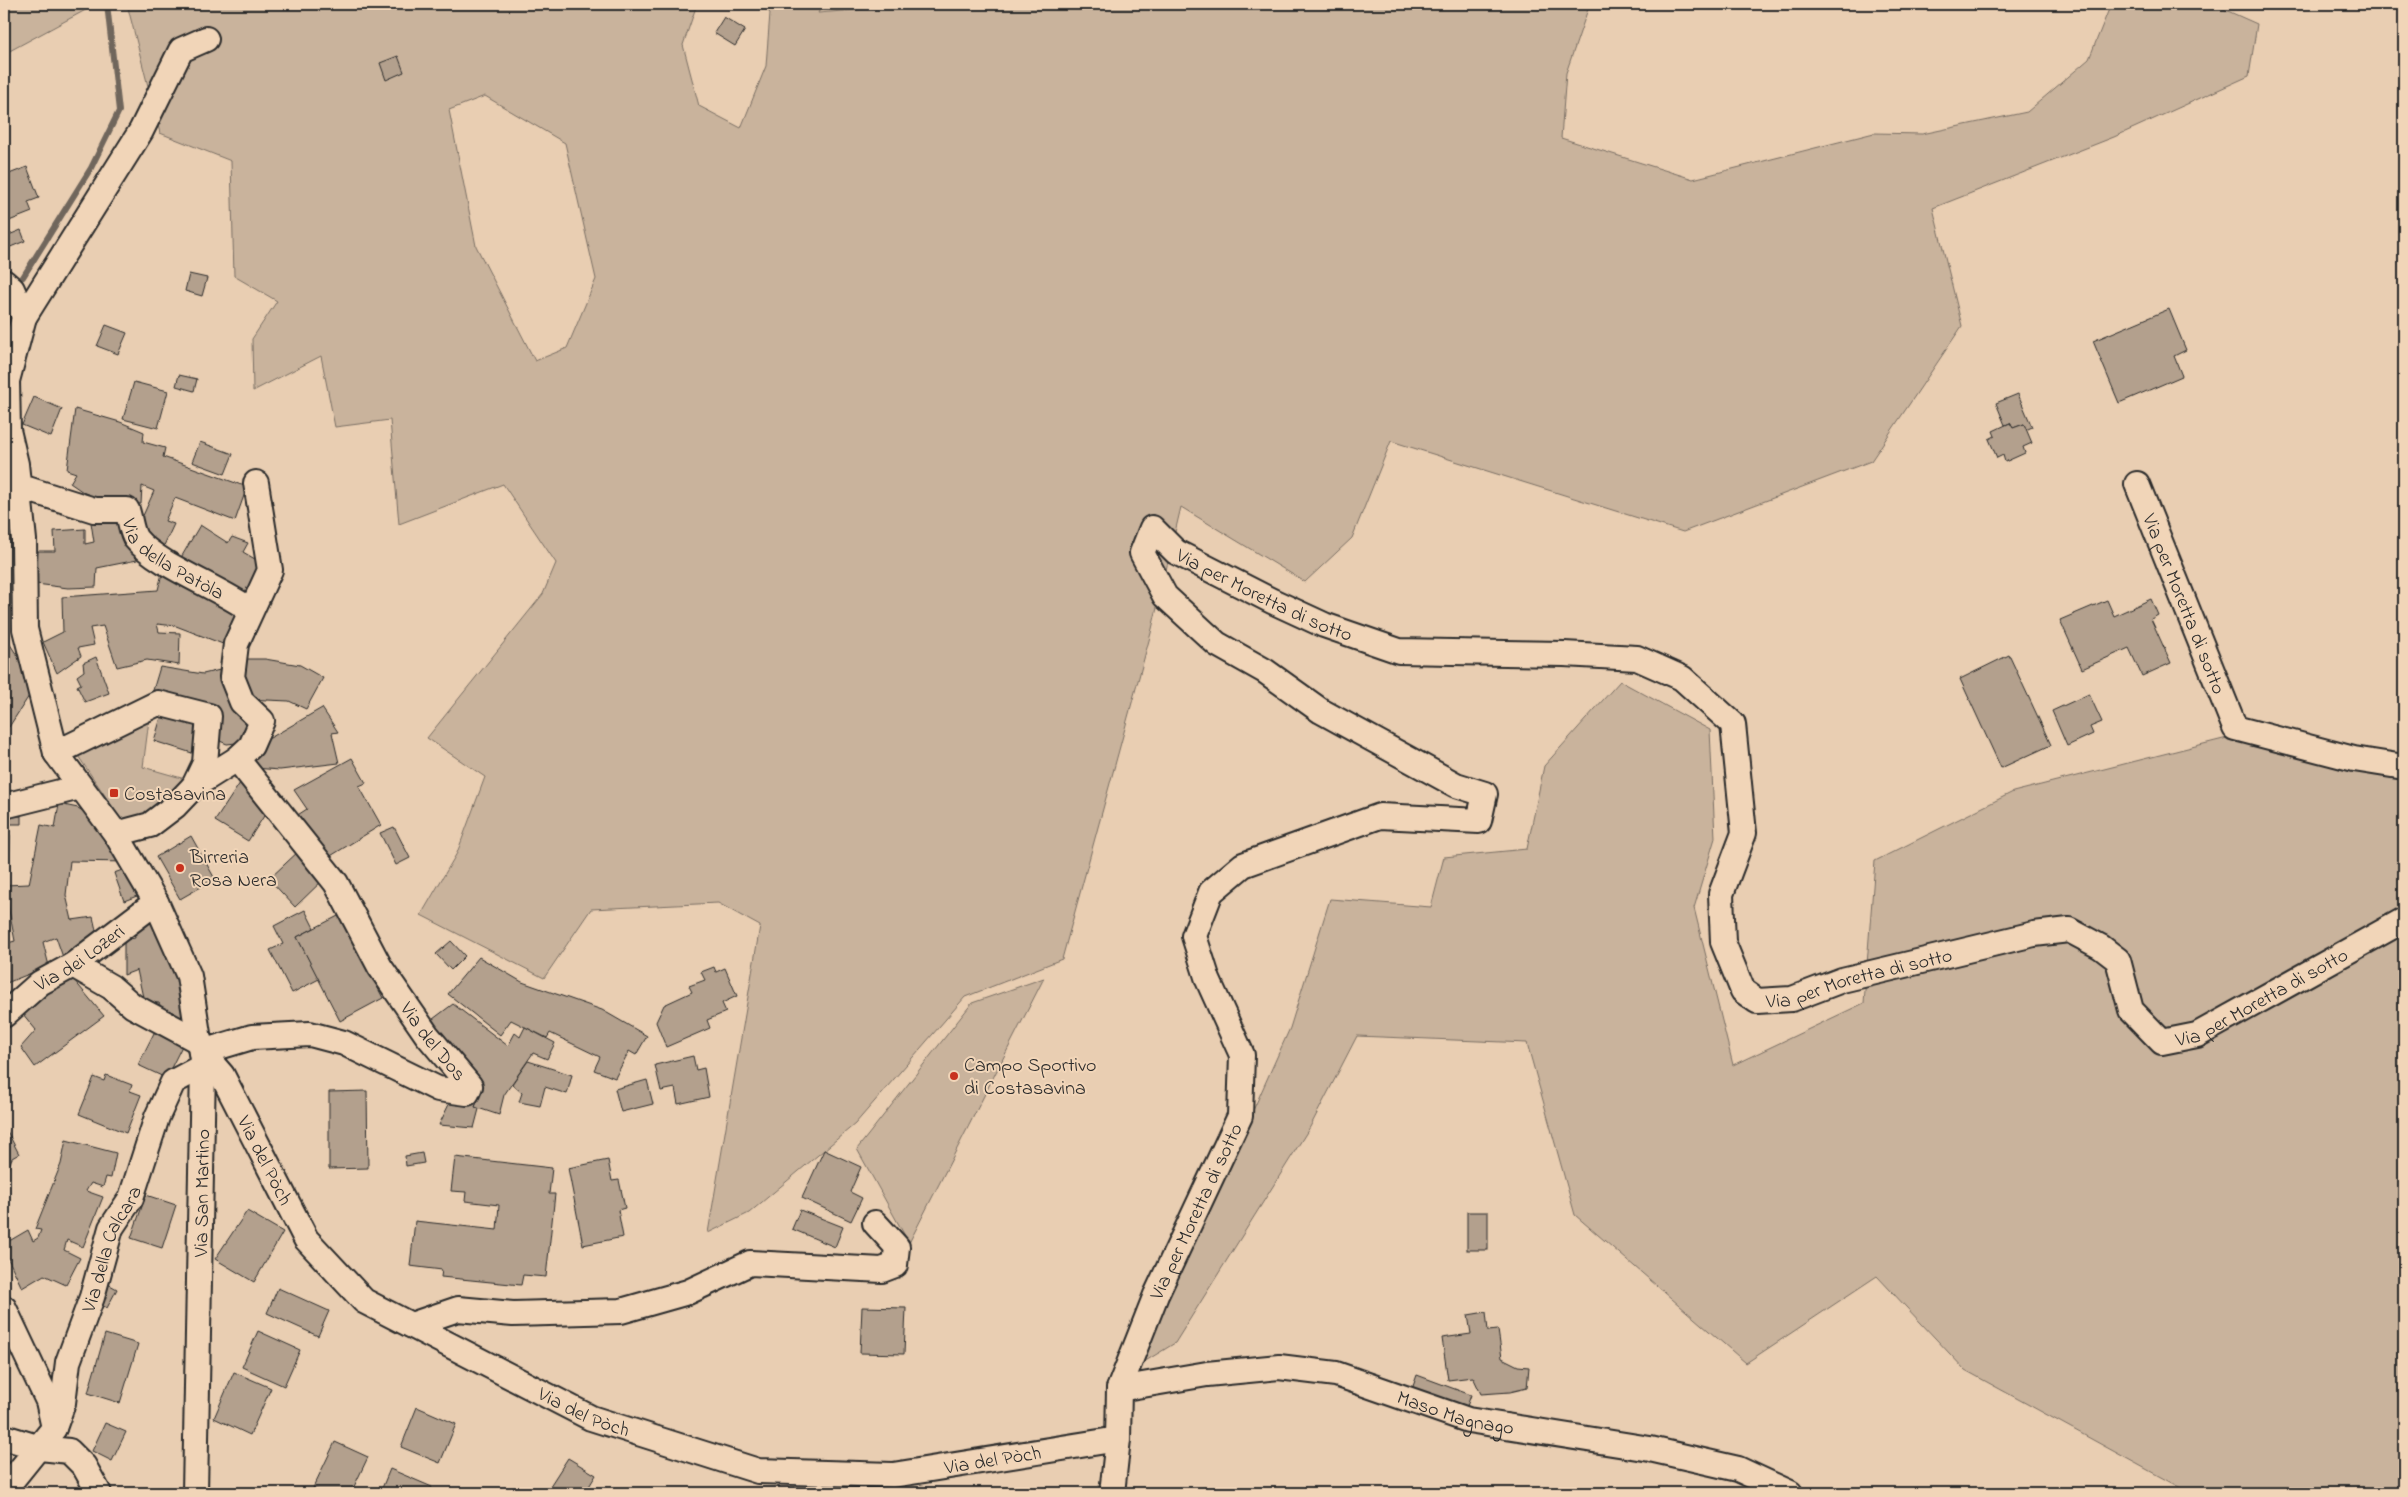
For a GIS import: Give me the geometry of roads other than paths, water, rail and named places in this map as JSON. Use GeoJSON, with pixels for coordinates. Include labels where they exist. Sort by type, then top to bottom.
{"type":"FeatureCollection","features":[{"type":"Feature","properties":{"kind":"street"},"geometry":{"type":"LineString","coordinates":[[194,786],[205,763],[209,716],[158,703],[56,753],[25,629],[24,540],[16,464],[8,430],[7,381],[24,316],[141,131],[181,50],[206,39]]}},
{"type":"Feature","properties":{"kind":"street"},"geometry":{"type":"LineString","coordinates":[[4,282],[12,289],[24,316]]}},
{"type":"Feature","properties":{"kind":"street"},"geometry":{"type":"LineString","coordinates":[[116,834],[150,825],[194,786],[237,759],[251,746],[262,721],[242,702],[232,677],[236,644],[270,570],[256,483]]}},
{"type":"Feature","properties":{"kind":"street","name":"Via per Moretta di sotto"},"geometry":{"type":"LineString","coordinates":[[2137,484],[2235,728],[2354,759],[2404,767]]}},
{"type":"Feature","properties":{"kind":"street","name":"Via della Patòla"},"geometry":{"type":"LineString","coordinates":[[18,486],[94,510],[127,510],[135,538],[160,558],[234,598],[250,610]]}},
{"type":"Feature","properties":{"kind":"street","name":"Via per Moretta di sotto"},"geometry":{"type":"LineString","coordinates":[[1112,1493],[1118,1439],[1119,1389],[1156,1295],[1240,1116],[1242,1055],[1208,980],[1194,936],[1211,892],[1243,864],[1380,816],[1479,821],[1485,794],[1456,785],[1321,711],[1265,671],[1217,644],[1165,596],[1142,554],[1152,528],[1176,552],[1272,601],[1324,625],[1399,651],[1564,654],[1637,658],[1682,678],[1733,724],[1744,833],[1721,894],[1723,942],[1743,991],[1757,1001],[1792,999],[1842,980],[2034,934],[2069,930],[2101,946],[2118,960],[2131,1010],[2162,1042],[2196,1035],[2404,920]]}},
{"type":"Feature","properties":{"kind":"street","name":"Via San Martino"},"geometry":{"type":"LineString","coordinates":[[56,753],[116,834],[156,902],[189,976],[202,1053],[195,1493]]}},
{"type":"Feature","properties":{"kind":"street","name":"Via del Dos"},"geometry":{"type":"LineString","coordinates":[[202,1053],[252,1037],[310,1034],[344,1043],[438,1088],[467,1093],[470,1086],[427,1035],[380,967],[336,883],[237,759]]}},
{"type":"Feature","properties":{"kind":"street"},"geometry":{"type":"LineString","coordinates":[[4,806],[80,787]]}},
{"type":"Feature","properties":{"kind":"street","name":"Via dei Lozeri"},"geometry":{"type":"LineString","coordinates":[[4,1015],[40,983],[73,965],[156,902]]}},
{"type":"Feature","properties":{"kind":"street"},"geometry":{"type":"LineString","coordinates":[[73,965],[111,987],[133,1006],[202,1053]]}},
{"type":"Feature","properties":{"kind":"street","name":"Via del Pòch"},"geometry":{"type":"LineString","coordinates":[[202,1053],[222,1075],[306,1239],[364,1301],[591,1418],[758,1471],[893,1475],[1118,1439]]}},
{"type":"Feature","properties":{"kind":"street","name":"Via della Calcara"},"geometry":{"type":"LineString","coordinates":[[5,1488],[40,1448],[54,1428],[64,1403],[68,1362],[92,1297],[111,1228],[131,1198],[157,1117],[173,1082],[202,1053]]}},
{"type":"Feature","properties":{"kind":"street"},"geometry":{"type":"LineString","coordinates":[[411,1325],[458,1309],[513,1314],[621,1311],[688,1292],[750,1263],[882,1270],[895,1265],[897,1247],[875,1223]]}},
{"type":"Feature","properties":{"kind":"street"},"geometry":{"type":"LineString","coordinates":[[4,1308],[48,1401],[54,1428]]}},
{"type":"Feature","properties":{"kind":"street","name":"Maso Magnago"},"geometry":{"type":"LineString","coordinates":[[1119,1389],[1207,1374],[1279,1367],[1336,1374],[1468,1420],[1670,1453],[1738,1469],[1790,1493]]}},
{"type":"Feature","properties":{"kind":"street"},"geometry":{"type":"LineString","coordinates":[[4,1437],[40,1448],[69,1451],[84,1466],[99,1493]]}},
{"type":"Feature","properties":{"kind":"waterway"},"geometry":{"type":"LineString","coordinates":[[23,277],[91,168],[119,111],[107,4]]}},
{"type":"Feature","properties":{"kind":"place","name":"Costasavina"},"geometry":{"type":"Point","coordinates":[114,793]}},
{"type":"Feature","properties":{"kind":"place","name":"Birreria Rosa Nera"},"geometry":{"type":"Point","coordinates":[180,868]}},
{"type":"Feature","properties":{"kind":"place","name":"Campo Sportivo di Costasavina"},"geometry":{"type":"Point","coordinates":[954,1076]}}]}
